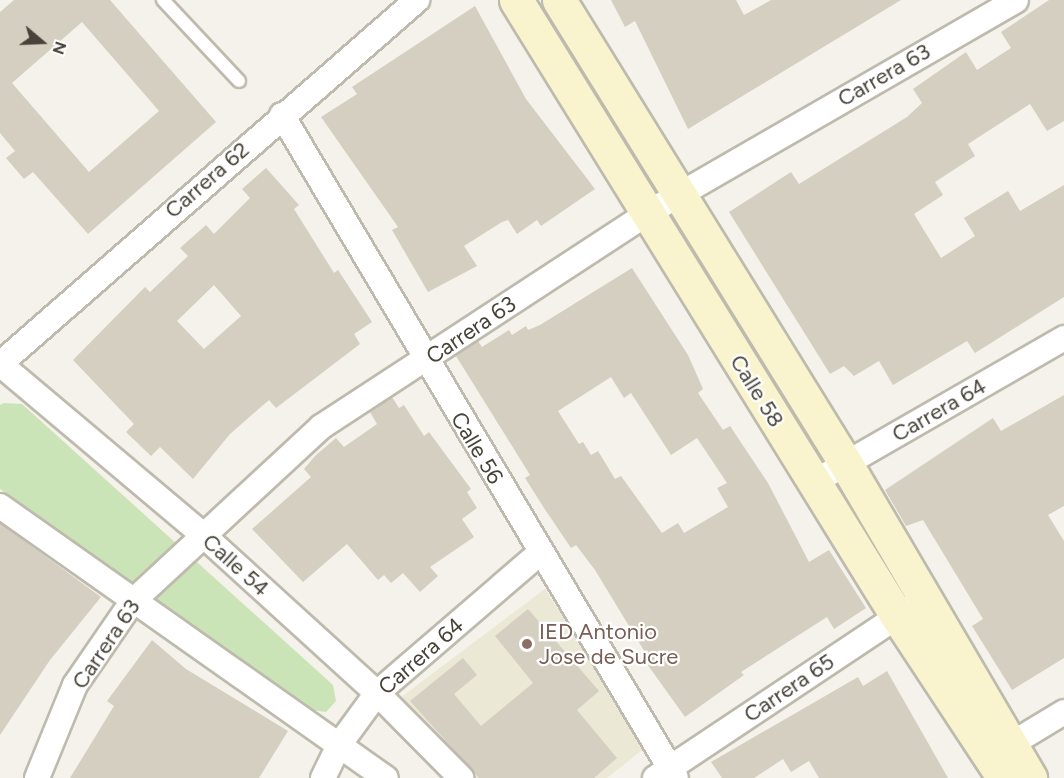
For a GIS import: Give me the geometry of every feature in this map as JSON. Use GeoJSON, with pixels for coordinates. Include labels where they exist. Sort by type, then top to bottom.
{"type":"FeatureCollection","features":[{"type":"Feature","properties":{"kind":"street","name":"Carrera 62"},"geometry":{"type":"LineString","coordinates":[[0,364],[282,115],[417,0]]}},
{"type":"Feature","properties":{"kind":"street","name":"Calle 58"},"geometry":{"type":"LineString","coordinates":[[516,0],[646,214],[814,482],[910,608],[1002,760],[1030,778]]}},
{"type":"Feature","properties":{"kind":"street","name":"Calle 58"},"geometry":{"type":"LineString","coordinates":[[559,0],[846,464],[910,608]]}},
{"type":"Feature","properties":{"kind":"street","name":"Carrera 63"},"geometry":{"type":"LineString","coordinates":[[37,778],[75,686],[132,602],[202,534],[321,427],[678,194],[1016,0]]}},
{"type":"Feature","properties":{"kind":"street","name":"Calle 56"},"geometry":{"type":"LineString","coordinates":[[282,115],[424,361],[541,552],[667,775]]}},
{"type":"Feature","properties":{"kind":"street","name":"Carrera 64"},"geometry":{"type":"LineString","coordinates":[[814,482],[1064,338]]}},
{"type":"Feature","properties":{"kind":"street","name":"Calle 54"},"geometry":{"type":"LineString","coordinates":[[0,364],[202,534],[377,693],[461,778]]}},
{"type":"Feature","properties":{"kind":"street"},"geometry":{"type":"LineString","coordinates":[[0,506],[132,602],[386,778]]}},
{"type":"Feature","properties":{"kind":"street","name":"Carrera 64"},"geometry":{"type":"LineString","coordinates":[[323,778],[339,745],[377,693],[541,552]]}},
{"type":"Feature","properties":{"kind":"street","name":"Carrera 65"},"geometry":{"type":"LineString","coordinates":[[667,775],[910,608]]}},
{"type":"Feature","properties":{"kind":"street"},"geometry":{"type":"LineString","coordinates":[[1002,760],[1064,712]]}},
{"type":"Feature","properties":{"kind":"lane"},"geometry":{"type":"LineString","coordinates":[[164,0],[239,81]]}},
{"type":"Feature","properties":{"kind":"shaded area","name":"IED Antonio Jose de Sucre"},"geometry":{"type":"Polygon","coordinates":[[[545,589],[646,747],[607,778],[473,778],[400,698],[545,589]]]}},
{"type":"Feature","properties":{"kind":"green space"},"geometry":{"type":"Polygon","coordinates":[[[4,403],[22,404],[333,685],[336,701],[326,712],[311,710],[117,580],[0,489],[0,405],[4,403]]]}},
{"type":"Feature","properties":{"kind":"building"},"geometry":{"type":"Polygon","coordinates":[[[14,0],[110,0],[216,122],[88,234],[33,172],[24,179],[6,158],[15,151],[0,133],[0,12],[14,0]],[[82,22],[12,83],[89,172],[159,111],[82,22]]]}},
{"type":"Feature","properties":{"kind":"building"},"geometry":{"type":"Polygon","coordinates":[[[611,0],[736,0],[744,15],[771,0],[901,0],[688,129],[635,21],[625,27],[611,0]]]}},
{"type":"Feature","properties":{"kind":"building"},"geometry":{"type":"Polygon","coordinates":[[[1049,0],[1064,0],[1064,121],[1047,131],[1030,104],[968,144],[975,156],[935,182],[943,195],[914,214],[941,258],[975,236],[964,218],[1008,191],[1020,211],[1064,185],[1064,297],[975,353],[967,341],[893,385],[879,361],[854,376],[844,366],[830,374],[729,212],[791,172],[799,184],[907,117],[922,103],[913,89],[966,52],[977,70],[1011,48],[1001,32],[1049,0]]]}},
{"type":"Feature","properties":{"kind":"building"},"geometry":{"type":"Polygon","coordinates":[[[475,6],[526,99],[595,189],[541,226],[537,220],[517,234],[508,220],[502,222],[464,246],[477,266],[428,292],[392,230],[398,227],[321,117],[357,94],[352,87],[475,6]]]}},
{"type":"Feature","properties":{"kind":"building"},"geometry":{"type":"Polygon","coordinates":[[[266,168],[299,205],[294,209],[334,273],[338,270],[372,322],[354,334],[360,344],[276,408],[269,400],[230,434],[193,479],[160,447],[151,456],[126,432],[134,424],[73,360],[145,287],[150,292],[188,256],[180,248],[206,225],[214,234],[250,198],[242,189],[266,168]],[[214,285],[177,321],[204,349],[241,316],[214,285]]]}},
{"type":"Feature","properties":{"kind":"building"},"geometry":{"type":"Polygon","coordinates":[[[632,268],[688,355],[703,389],[698,393],[723,430],[730,426],[768,483],[809,562],[829,550],[866,608],[834,629],[827,617],[741,672],[744,675],[685,717],[642,657],[646,654],[595,570],[576,545],[571,548],[544,508],[525,478],[530,475],[456,356],[478,341],[482,347],[509,330],[512,335],[526,326],[528,330],[540,325],[632,268]],[[611,377],[558,411],[579,444],[583,442],[591,455],[598,451],[615,479],[621,476],[662,533],[678,523],[684,533],[728,507],[717,488],[727,483],[697,438],[671,455],[631,393],[624,398],[611,377]]]}},
{"type":"Feature","properties":{"kind":"building"},"geometry":{"type":"Polygon","coordinates":[[[1064,395],[1064,506],[1048,515],[1064,541],[1064,658],[1012,690],[972,626],[983,619],[923,520],[906,526],[885,490],[993,418],[1001,431],[1064,395]]]}},
{"type":"Feature","properties":{"kind":"building"},"geometry":{"type":"Polygon","coordinates":[[[392,397],[399,408],[404,405],[424,436],[429,432],[471,489],[467,492],[477,508],[462,519],[474,537],[430,567],[438,576],[420,592],[403,573],[391,583],[384,575],[378,580],[347,544],[303,582],[252,529],[311,477],[304,469],[316,455],[336,438],[344,447],[377,424],[370,412],[392,397]]]}},
{"type":"Feature","properties":{"kind":"building"},"geometry":{"type":"Polygon","coordinates":[[[0,523],[101,597],[50,660],[0,735],[0,523]]]}},
{"type":"Feature","properties":{"kind":"building","name":"IED Antonio Jose de Sucre"},"geometry":{"type":"Polygon","coordinates":[[[528,609],[599,691],[577,710],[617,758],[594,778],[479,778],[410,701],[463,658],[477,675],[454,694],[481,726],[533,683],[495,636],[528,609]]]}},
{"type":"Feature","properties":{"kind":"building"},"geometry":{"type":"Polygon","coordinates":[[[152,640],[186,669],[288,731],[259,778],[70,778],[114,706],[107,701],[152,640]]]}},
{"type":"Feature","properties":{"kind":"building"},"geometry":{"type":"Polygon","coordinates":[[[887,671],[948,778],[819,778],[809,761],[791,772],[783,759],[754,778],[722,778],[711,762],[858,677],[863,686],[887,671]]]}},
{"type":"Feature","properties":{"kind":"place","name":"IED Antonio Jose de Sucre"},"geometry":{"type":"Point","coordinates":[527,644]}}]}
